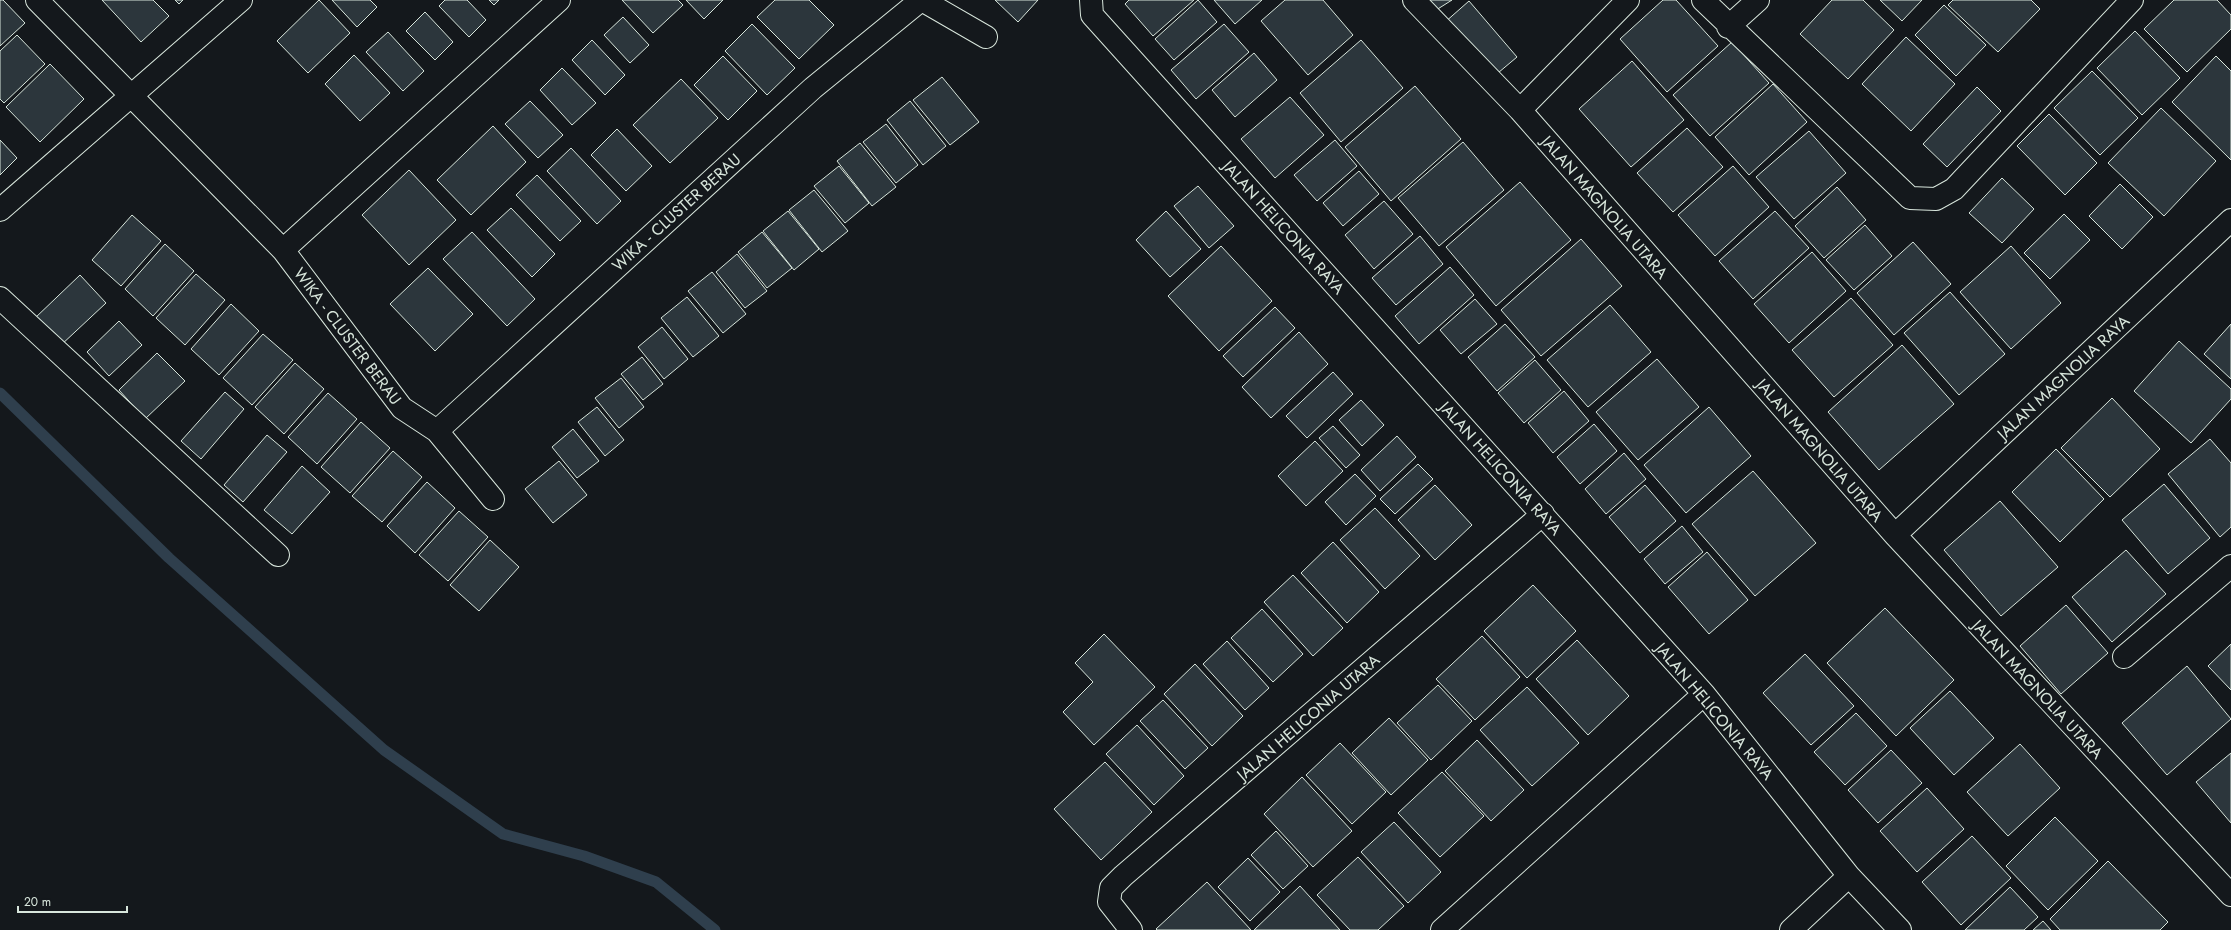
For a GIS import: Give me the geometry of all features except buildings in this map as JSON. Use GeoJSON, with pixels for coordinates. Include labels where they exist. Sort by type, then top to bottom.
{"type":"FeatureCollection","features":[{"type":"Feature","properties":{"kind":"street","name":"WIKA - CLUSTER BERAU"},"geometry":{"type":"LineString","coordinates":[[37,0],[283,250],[402,408],[437,431],[493,499]]}},
{"type":"Feature","properties":{"kind":"street"},"geometry":{"type":"LineString","coordinates":[[0,210],[241,0]]}},
{"type":"Feature","properties":{"kind":"street"},"geometry":{"type":"LineString","coordinates":[[283,250],[558,0]]}},
{"type":"Feature","properties":{"kind":"street","name":"WIKA - CLUSTER BERAU"},"geometry":{"type":"LineString","coordinates":[[437,431],[813,88],[921,0],[986,37]]}},
{"type":"Feature","properties":{"kind":"street","name":"JALAN MAGNOLIA UTARA"},"geometry":{"type":"LineString","coordinates":[[1414,0],[1520,110],[1895,535],[2231,895]]}},
{"type":"Feature","properties":{"kind":"street"},"geometry":{"type":"LineString","coordinates":[[1520,110],[1628,0]]}},
{"type":"Feature","properties":{"kind":"street"},"geometry":{"type":"LineString","coordinates":[[1703,0],[1728,27],[1910,198],[1936,199],[1954,189],[2132,0]]}},
{"type":"Feature","properties":{"kind":"street"},"geometry":{"type":"LineString","coordinates":[[1728,27],[1758,0]]}},
{"type":"Feature","properties":{"kind":"street","name":"JALAN HELICONIA RAYA"},"geometry":{"type":"LineString","coordinates":[[1091,7],[1704,694],[1850,876],[1900,930]]}},
{"type":"Feature","properties":{"kind":"street","name":"JALAN MAGNOLIA RAYA"},"geometry":{"type":"LineString","coordinates":[[1895,535],[2231,220]]}},
{"type":"Feature","properties":{"kind":"street"},"geometry":{"type":"LineString","coordinates":[[0,298],[278,554]]}},
{"type":"Feature","properties":{"kind":"street","name":"JALAN HELICONIA UTARA"},"geometry":{"type":"LineString","coordinates":[[1131,930],[1109,902],[1111,888],[1123,876],[1543,514]]}},
{"type":"Feature","properties":{"kind":"street"},"geometry":{"type":"LineString","coordinates":[[2124,658],[2231,566]]}},
{"type":"Feature","properties":{"kind":"street"},"geometry":{"type":"LineString","coordinates":[[1442,930],[1704,694]]}},
{"type":"Feature","properties":{"kind":"street"},"geometry":{"type":"LineString","coordinates":[[1791,930],[1850,876]]}},
{"type":"Feature","properties":{"kind":"waterway"},"geometry":{"type":"LineString","coordinates":[[0,393],[169,558],[384,750],[503,834],[584,856],[656,882],[715,930]]}}]}
